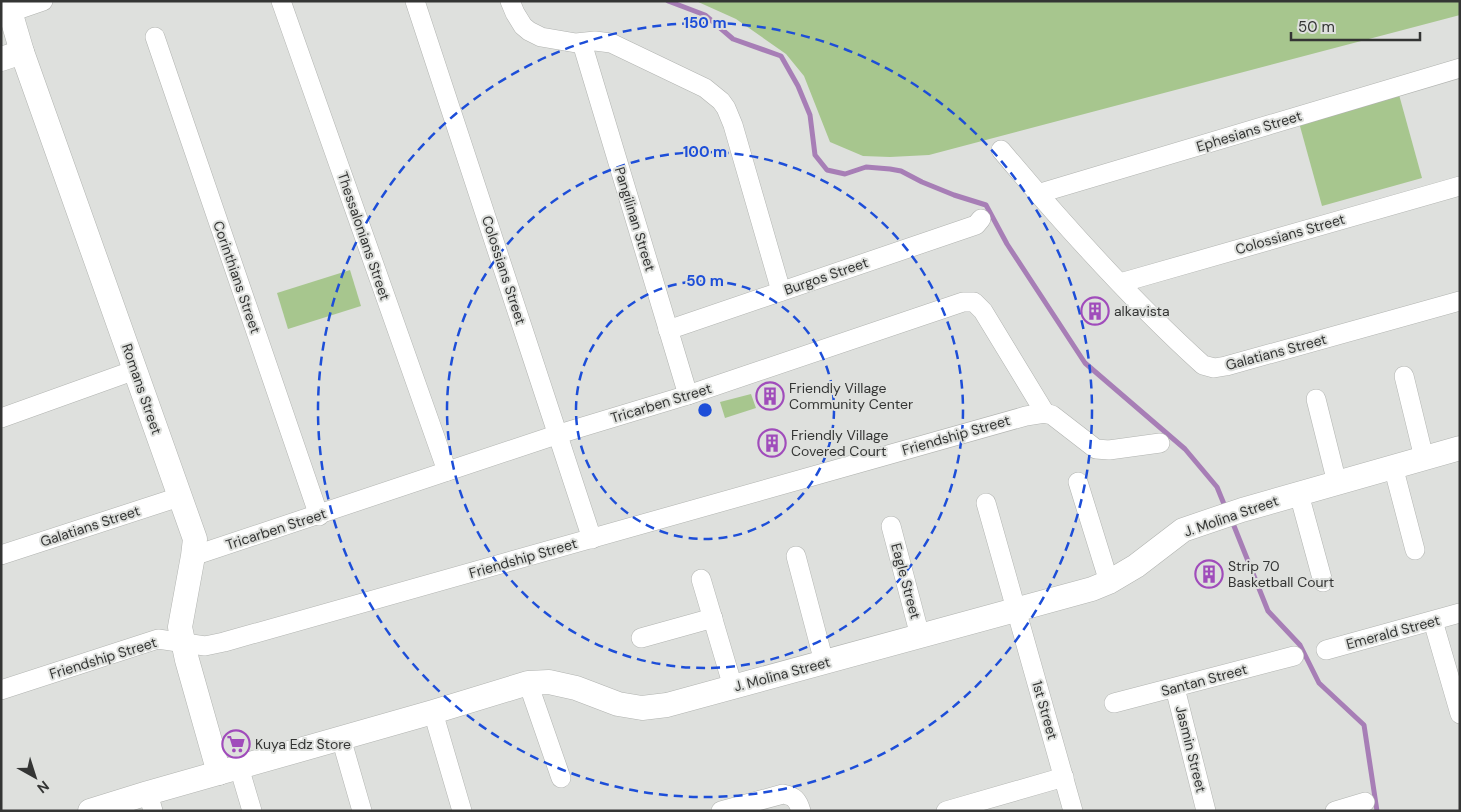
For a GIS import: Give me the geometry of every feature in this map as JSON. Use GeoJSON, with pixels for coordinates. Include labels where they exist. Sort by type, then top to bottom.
{"type":"FeatureCollection","features":[{"type":"Feature","properties":{"kind":"street"},"geometry":{"type":"LineString","coordinates":[[9,7],[43,1]]}},
{"type":"Feature","properties":{"kind":"street","name":"Thessalonians Street"},"geometry":{"type":"LineString","coordinates":[[281,1],[447,471]]}},
{"type":"Feature","properties":{"kind":"street","name":"Colossians Street"},"geometry":{"type":"LineString","coordinates":[[414,1],[592,538]]}},
{"type":"Feature","properties":{"kind":"street"},"geometry":{"type":"LineString","coordinates":[[510,1],[515,13],[529,31],[541,37],[567,42],[604,42],[618,46],[705,88],[721,101],[733,125],[781,291]]}},
{"type":"Feature","properties":{"kind":"street","name":"Romans Street"},"geometry":{"type":"LineString","coordinates":[[9,7],[12,56],[135,370],[195,539],[194,556],[181,621],[183,642],[229,770]]}},
{"type":"Feature","properties":{"kind":"street","name":"Corinthians Street"},"geometry":{"type":"LineString","coordinates":[[155,37],[319,516]]}},
{"type":"Feature","properties":{"kind":"street","name":"Pangilinan Street"},"geometry":{"type":"LineString","coordinates":[[582,43],[688,395]]}},
{"type":"Feature","properties":{"kind":"street","name":"Ephesians Street"},"geometry":{"type":"LineString","coordinates":[[1038,194],[1460,68]]}},
{"type":"Feature","properties":{"kind":"street","name":"Galatians Street"},"geometry":{"type":"LineString","coordinates":[[1000,150],[1146,312],[1203,365],[1214,368],[1460,301]]}},
{"type":"Feature","properties":{"kind":"street","name":"Colossians Street"},"geometry":{"type":"LineString","coordinates":[[1120,283],[1460,186]]}},
{"type":"Feature","properties":{"kind":"street","name":"Burgos Street"},"geometry":{"type":"LineString","coordinates":[[668,330],[976,225],[981,219]]}},
{"type":"Feature","properties":{"kind":"street","name":"Tricarben Street"},"geometry":{"type":"LineString","coordinates":[[194,556],[319,516],[559,434],[688,395],[963,302],[974,302],[983,311],[1045,413]]}},
{"type":"Feature","properties":{"kind":"street"},"geometry":{"type":"LineString","coordinates":[[1,418],[135,370]]}},
{"type":"Feature","properties":{"kind":"street"},"geometry":{"type":"LineString","coordinates":[[1404,376],[1424,458]]}},
{"type":"Feature","properties":{"kind":"street"},"geometry":{"type":"LineString","coordinates":[[1316,399],[1337,483]]}},
{"type":"Feature","properties":{"kind":"street"},"geometry":{"type":"LineString","coordinates":[[1045,413],[1060,420],[1096,450],[1160,443]]}},
{"type":"Feature","properties":{"kind":"street","name":"Friendship Street"},"geometry":{"type":"LineString","coordinates":[[1,690],[158,639],[205,646],[224,642],[1026,416],[1045,413]]}},
{"type":"Feature","properties":{"kind":"street","name":"J. Molina Street"},"geometry":{"type":"LineString","coordinates":[[90,811],[151,802],[229,770],[528,683],[549,682],[576,688],[618,704],[642,708],[666,705],[1092,589],[1136,566],[1183,530],[1234,513],[1460,448]]}},
{"type":"Feature","properties":{"kind":"street"},"geometry":{"type":"LineString","coordinates":[[1393,466],[1415,550]]}},
{"type":"Feature","properties":{"kind":"street"},"geometry":{"type":"LineString","coordinates":[[1078,482],[1108,582]]}},
{"type":"Feature","properties":{"kind":"street"},"geometry":{"type":"LineString","coordinates":[[1299,494],[1323,582]]}},
{"type":"Feature","properties":{"kind":"street","name":"Galatians Street"},"geometry":{"type":"LineString","coordinates":[[1,555],[179,497]]}},
{"type":"Feature","properties":{"kind":"street","name":"1st Street"},"geometry":{"type":"LineString","coordinates":[[986,503],[1073,811]]}},
{"type":"Feature","properties":{"kind":"street","name":"Eagle Street"},"geometry":{"type":"LineString","coordinates":[[891,526],[920,636]]}},
{"type":"Feature","properties":{"kind":"street"},"geometry":{"type":"LineString","coordinates":[[796,556],[824,662]]}},
{"type":"Feature","properties":{"kind":"street"},"geometry":{"type":"LineString","coordinates":[[701,579],[733,687]]}},
{"type":"Feature","properties":{"kind":"street","name":"Emerald Street"},"geometry":{"type":"LineString","coordinates":[[1326,650],[1460,613]]}},
{"type":"Feature","properties":{"kind":"street"},"geometry":{"type":"LineString","coordinates":[[641,638],[712,618]]}},
{"type":"Feature","properties":{"kind":"street"},"geometry":{"type":"LineString","coordinates":[[1433,621],[1460,714]]}},
{"type":"Feature","properties":{"kind":"street","name":"Santan Street"},"geometry":{"type":"LineString","coordinates":[[1114,703],[1294,656]]}},
{"type":"Feature","properties":{"kind":"street"},"geometry":{"type":"LineString","coordinates":[[528,683],[561,778]]}},
{"type":"Feature","properties":{"kind":"street","name":"Jasmin Street"},"geometry":{"type":"LineString","coordinates":[[1175,688],[1206,811]]}},
{"type":"Feature","properties":{"kind":"street"},"geometry":{"type":"LineString","coordinates":[[433,712],[462,811]]}},
{"type":"Feature","properties":{"kind":"street"},"geometry":{"type":"LineString","coordinates":[[341,738],[362,811]]}},
{"type":"Feature","properties":{"kind":"street"},"geometry":{"type":"LineString","coordinates":[[229,770],[252,811]]}},
{"type":"Feature","properties":{"kind":"street"},"geometry":{"type":"LineString","coordinates":[[946,811],[1064,777]]}},
{"type":"Feature","properties":{"kind":"street"},"geometry":{"type":"LineString","coordinates":[[721,811],[783,794],[796,799],[801,811]]}},
{"type":"Feature","properties":{"kind":"street"},"geometry":{"type":"LineString","coordinates":[[1335,811],[1365,802]]}},
{"type":"Feature","properties":{"kind":"green space"},"geometry":{"type":"Polygon","coordinates":[[[696,1],[1460,1],[1460,15],[929,155],[890,157],[863,156],[830,142],[804,76],[786,54],[736,19],[696,1]]]}},
{"type":"Feature","properties":{"kind":"green space"},"geometry":{"type":"Polygon","coordinates":[[[1398,91],[1422,178],[1322,206],[1298,119],[1398,91]]]}},
{"type":"Feature","properties":{"kind":"green space"},"geometry":{"type":"Polygon","coordinates":[[[350,270],[361,306],[288,329],[277,293],[350,270]]]}},
{"type":"Feature","properties":{"kind":"green space"},"geometry":{"type":"Polygon","coordinates":[[[751,394],[756,408],[725,418],[720,402],[751,394]]]}},
{"type":"Feature","properties":{"kind":"waterway"},"geometry":{"type":"LineString","coordinates":[[668,1],[705,15],[733,39],[781,56],[798,86],[810,115],[815,155],[827,170],[845,174],[866,167],[901,171],[954,195],[986,205],[1007,244],[1085,363],[1185,449],[1217,487],[1226,509]]}},
{"type":"Feature","properties":{"kind":"waterway"},"geometry":{"type":"LineString","coordinates":[[1232,521],[1268,611],[1300,645],[1319,683],[1364,725],[1377,811]]}},
{"type":"Feature","properties":{"kind":"place","name":"alkavista"},"geometry":{"type":"Point","coordinates":[1095,311]}},
{"type":"Feature","properties":{"kind":"place","name":"Friendly Village Community Center"},"geometry":{"type":"Point","coordinates":[770,396]}},
{"type":"Feature","properties":{"kind":"place","name":"Friendly Village Covered Court"},"geometry":{"type":"Point","coordinates":[772,443]}},
{"type":"Feature","properties":{"kind":"place","name":"Strip 70 Basketball Court"},"geometry":{"type":"Point","coordinates":[1209,574]}},
{"type":"Feature","properties":{"kind":"place","name":"Kuya Edz Store"},"geometry":{"type":"Point","coordinates":[236,744]}}]}
